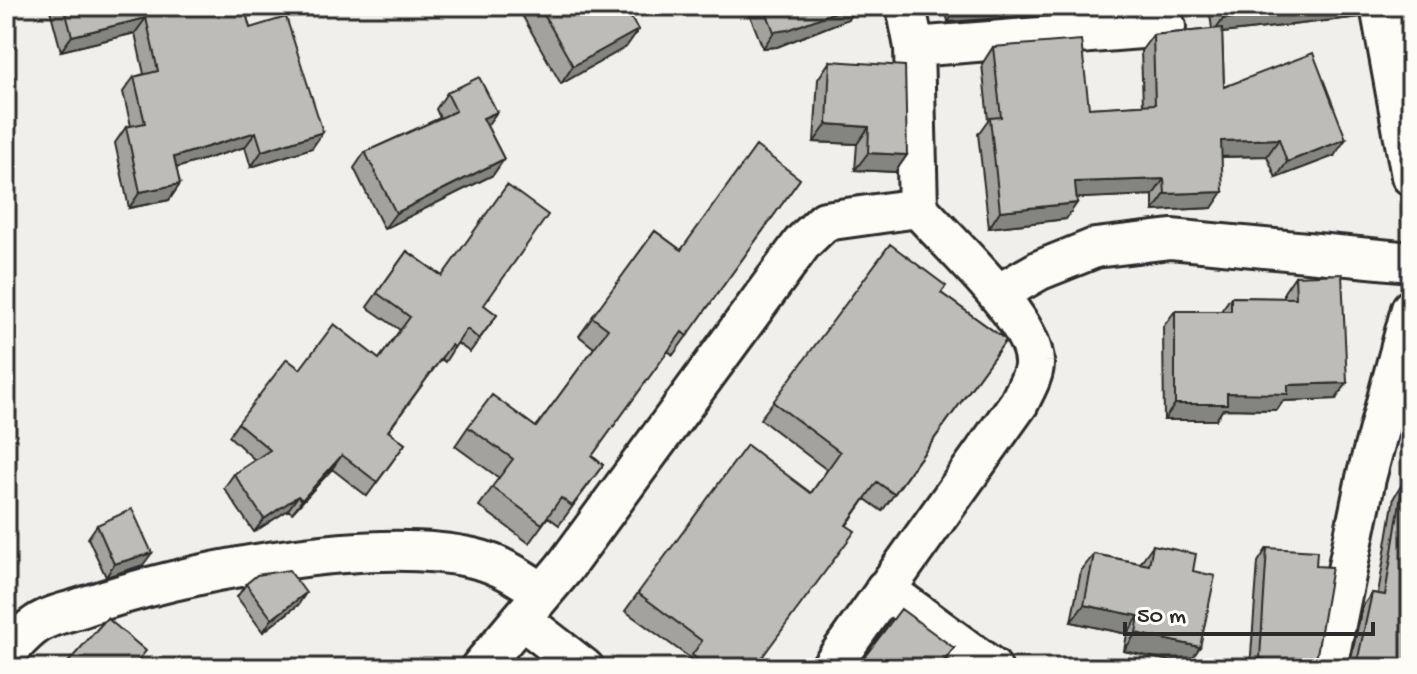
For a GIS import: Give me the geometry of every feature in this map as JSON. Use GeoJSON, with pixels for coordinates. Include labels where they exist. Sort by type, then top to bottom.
{"type":"FeatureCollection","features":[{"type":"Feature","properties":{"kind":"street"},"geometry":{"type":"LineString","coordinates":[[830,668],[984,455],[1025,390],[1035,363],[1023,330],[998,294],[918,208],[914,47],[906,6]]}},
{"type":"Feature","properties":{"kind":"street"},"geometry":{"type":"LineString","coordinates":[[1380,6],[1411,176]]}},
{"type":"Feature","properties":{"kind":"street"},"geometry":{"type":"LineString","coordinates":[[914,47],[1166,27]]}},
{"type":"Feature","properties":{"kind":"street"},"geometry":{"type":"LineString","coordinates":[[480,668],[532,606],[803,242],[825,221],[918,208]]}},
{"type":"Feature","properties":{"kind":"street"},"geometry":{"type":"LineString","coordinates":[[998,294],[1040,270],[1095,248],[1171,239],[1411,262]]}},
{"type":"Feature","properties":{"kind":"street"},"geometry":{"type":"LineString","coordinates":[[1327,668],[1366,478],[1411,309]]}},
{"type":"Feature","properties":{"kind":"street"},"geometry":{"type":"LineString","coordinates":[[6,653],[38,623],[115,596],[209,573],[329,555],[418,552],[473,558],[513,572],[532,606],[584,668]]}},
{"type":"Feature","properties":{"kind":"street"},"geometry":{"type":"LineString","coordinates":[[885,589],[992,668]]}},
{"type":"Feature","properties":{"kind":"building"},"geometry":{"type":"Polygon","coordinates":[[[64,6],[244,6],[250,28],[286,17],[323,132],[262,151],[256,132],[174,157],[180,184],[140,192],[126,127],[145,123],[134,77],[158,71],[146,18],[72,36],[64,6]]]}},
{"type":"Feature","properties":{"kind":"building"},"geometry":{"type":"Polygon","coordinates":[[[539,6],[624,6],[638,30],[573,66],[539,6]]]}},
{"type":"Feature","properties":{"kind":"building"},"geometry":{"type":"Polygon","coordinates":[[[764,6],[851,6],[788,30],[774,32],[764,6]]]}},
{"type":"Feature","properties":{"kind":"building"},"geometry":{"type":"Polygon","coordinates":[[[1221,6],[1333,6],[1223,19],[1221,6]]]}},
{"type":"Feature","properties":{"kind":"building"},"geometry":{"type":"Polygon","coordinates":[[[1222,28],[1224,87],[1313,53],[1346,139],[1287,162],[1279,139],[1221,141],[1223,192],[1165,194],[1164,179],[1075,182],[1077,203],[1000,211],[990,118],[1001,117],[993,47],[1081,40],[1089,108],[1155,104],[1153,35],[1222,28]]]}},
{"type":"Feature","properties":{"kind":"building"},"geometry":{"type":"Polygon","coordinates":[[[830,61],[905,66],[907,155],[868,153],[869,127],[827,124],[830,61]]]}},
{"type":"Feature","properties":{"kind":"building"},"geometry":{"type":"Polygon","coordinates":[[[479,77],[497,112],[483,118],[504,159],[396,213],[365,152],[456,111],[447,93],[479,77]]]}},
{"type":"Feature","properties":{"kind":"building"},"geometry":{"type":"Polygon","coordinates":[[[756,146],[800,179],[687,336],[682,332],[592,456],[603,465],[572,506],[561,498],[542,524],[492,487],[513,459],[468,427],[492,395],[536,427],[608,329],[592,317],[655,231],[681,250],[756,146]]]}},
{"type":"Feature","properties":{"kind":"building"},"geometry":{"type":"Polygon","coordinates":[[[507,185],[548,215],[484,305],[497,315],[479,339],[467,329],[454,348],[451,345],[388,431],[405,444],[377,482],[342,455],[302,500],[298,496],[264,519],[234,474],[270,450],[238,423],[287,359],[300,369],[334,324],[379,359],[410,317],[377,293],[407,251],[442,276],[507,185]]]}},
{"type":"Feature","properties":{"kind":"building"},"geometry":{"type":"Polygon","coordinates":[[[890,244],[946,286],[941,293],[1006,340],[894,494],[877,482],[846,525],[855,531],[754,668],[710,668],[692,655],[702,641],[638,593],[747,445],[811,493],[840,452],[773,402],[890,244]]]}},
{"type":"Feature","properties":{"kind":"building"},"geometry":{"type":"Polygon","coordinates":[[[1342,274],[1347,383],[1288,385],[1288,394],[1227,393],[1227,404],[1175,404],[1175,311],[1231,311],[1231,297],[1296,298],[1295,276],[1342,274]]]}},
{"type":"Feature","properties":{"kind":"building"},"geometry":{"type":"Polygon","coordinates":[[[1403,483],[1411,484],[1411,668],[1353,668],[1372,593],[1385,595],[1403,483]]]}},
{"type":"Feature","properties":{"kind":"building"},"geometry":{"type":"Polygon","coordinates":[[[132,509],[152,553],[114,564],[97,525],[132,509]]]}},
{"type":"Feature","properties":{"kind":"building"},"geometry":{"type":"Polygon","coordinates":[[[1153,545],[1196,554],[1193,571],[1215,576],[1200,647],[1136,633],[1139,616],[1084,605],[1094,554],[1149,565],[1153,545]]]}},
{"type":"Feature","properties":{"kind":"building"},"geometry":{"type":"Polygon","coordinates":[[[1267,548],[1317,551],[1316,566],[1332,567],[1316,660],[1321,668],[1278,668],[1264,665],[1265,659],[1260,658],[1267,548]]]}},
{"type":"Feature","properties":{"kind":"building"},"geometry":{"type":"Polygon","coordinates":[[[289,570],[306,593],[272,619],[246,584],[257,575],[289,570]]]}},
{"type":"Feature","properties":{"kind":"building"},"geometry":{"type":"Polygon","coordinates":[[[901,609],[954,648],[938,668],[922,668],[915,662],[911,668],[856,668],[901,609]]]}},
{"type":"Feature","properties":{"kind":"building"},"geometry":{"type":"Polygon","coordinates":[[[107,618],[146,651],[132,668],[63,668],[107,618]]]}}]}
